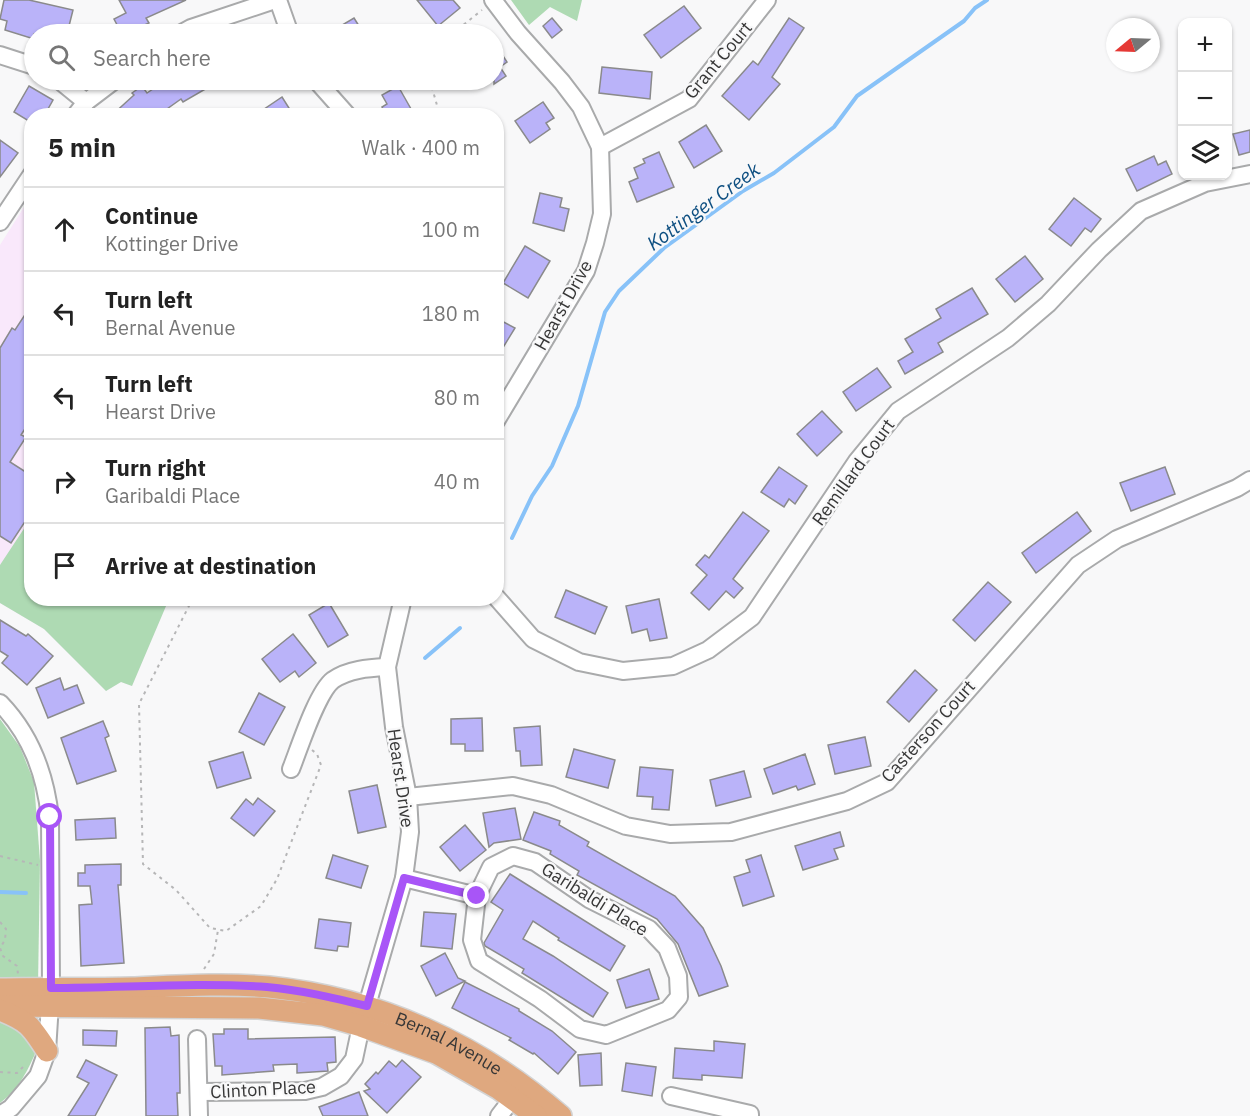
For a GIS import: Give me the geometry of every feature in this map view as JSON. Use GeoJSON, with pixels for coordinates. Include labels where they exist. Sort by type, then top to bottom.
{"type":"FeatureCollection","features":[{"type":"Feature","properties":{"kind":"main road","name":"Bernal Avenue"},"geometry":{"type":"LineString","coordinates":[[0,1008],[50,997],[200,985],[268,987],[321,994],[470,1071],[518,1091],[561,1116]]}},
{"type":"Feature","properties":{"kind":"main road","name":"Bernal Avenue"},"geometry":{"type":"LineString","coordinates":[[9,988],[50,997],[364,1016]]}},
{"type":"Feature","properties":{"kind":"main road"},"geometry":{"type":"LineString","coordinates":[[0,1008],[22,1019],[30,1026],[47,1051]]}},
{"type":"Feature","properties":{"kind":"main road","name":"Bernal Avenue"},"geometry":{"type":"LineString","coordinates":[[518,1091],[536,1116]]}},
{"type":"Feature","properties":{"kind":"street"},"geometry":{"type":"LineString","coordinates":[[203,24],[276,0],[286,24]]}},
{"type":"Feature","properties":{"kind":"street","name":"Hearst Drive"},"geometry":{"type":"LineString","coordinates":[[493,0],[581,107],[600,147],[602,214],[586,271],[504,408]]}},
{"type":"Feature","properties":{"kind":"street","name":"Grant Court"},"geometry":{"type":"LineString","coordinates":[[600,147],[689,99],[767,0]]}},
{"type":"Feature","properties":{"kind":"street"},"geometry":{"type":"LineString","coordinates":[[0,55],[24,63]]}},
{"type":"Feature","properties":{"kind":"street"},"geometry":{"type":"LineString","coordinates":[[71,90],[86,102]]}},
{"type":"Feature","properties":{"kind":"street"},"geometry":{"type":"LineString","coordinates":[[81,108],[102,90]]}},
{"type":"Feature","properties":{"kind":"street"},"geometry":{"type":"LineString","coordinates":[[325,90],[341,108]]}},
{"type":"Feature","properties":{"kind":"street","name":"Remillard Court"},"geometry":{"type":"LineString","coordinates":[[504,606],[533,639],[579,662],[623,671],[673,666],[708,650],[752,617],[857,461],[898,411],[1008,338],[1048,304],[1141,211],[1205,183],[1250,174]]}},
{"type":"Feature","properties":{"kind":"street"},"geometry":{"type":"LineString","coordinates":[[0,222],[24,190]]}},
{"type":"Feature","properties":{"kind":"street","name":"Casterson Court"},"geometry":{"type":"LineString","coordinates":[[408,798],[513,786],[551,795],[626,826],[670,834],[731,832],[847,801],[887,782],[1078,566],[1117,539],[1237,488],[1250,480]]}},
{"type":"Feature","properties":{"kind":"street","name":"Hearst Drive"},"geometry":{"type":"LineString","coordinates":[[364,1016],[404,878],[410,832],[408,798],[394,727],[387,667],[401,606]]}},
{"type":"Feature","properties":{"kind":"street"},"geometry":{"type":"LineString","coordinates":[[291,769],[316,705],[332,681],[357,669],[387,667]]}},
{"type":"Feature","properties":{"kind":"street"},"geometry":{"type":"LineString","coordinates":[[0,703],[12,715],[30,742],[47,790],[50,817],[50,997],[47,1051],[38,1076],[11,1108],[0,1115]]}},
{"type":"Feature","properties":{"kind":"street","name":"Garibaldi Place"},"geometry":{"type":"LineString","coordinates":[[513,856],[535,862],[589,898],[649,929],[667,948],[678,976],[679,997],[668,1010],[606,1035],[580,1029],[540,999],[478,961],[472,940],[477,896],[491,867],[513,856]]}},
{"type":"Feature","properties":{"kind":"street"},"geometry":{"type":"LineString","coordinates":[[404,878],[477,896]]}},
{"type":"Feature","properties":{"kind":"street","name":"Clinton Place"},"geometry":{"type":"LineString","coordinates":[[199,1092],[305,1090],[322,1087],[341,1076],[354,1059],[364,1016]]}},
{"type":"Feature","properties":{"kind":"street","name":"Clinton Place"},"geometry":{"type":"LineString","coordinates":[[197,1039],[199,1116]]}},
{"type":"Feature","properties":{"kind":"street"},"geometry":{"type":"LineString","coordinates":[[499,1116],[518,1091]]}},
{"type":"Feature","properties":{"kind":"street"},"geometry":{"type":"LineString","coordinates":[[671,1096],[750,1115]]}},
{"type":"Feature","properties":{"kind":"path"},"geometry":{"type":"LineString","coordinates":[[464,24],[493,0]]}},
{"type":"Feature","properties":{"kind":"path"},"geometry":{"type":"LineString","coordinates":[[433,90],[438,108]]}},
{"type":"Feature","properties":{"kind":"path"},"geometry":{"type":"LineString","coordinates":[[189,606],[139,704],[143,864],[176,890],[210,928],[226,932],[261,906],[277,879],[321,765],[317,754],[301,744]]}},
{"type":"Feature","properties":{"kind":"path"},"geometry":{"type":"LineString","coordinates":[[0,856],[50,866]]}},
{"type":"Feature","properties":{"kind":"path"},"geometry":{"type":"LineString","coordinates":[[0,922],[6,929],[5,940],[0,948],[3,957],[17,966],[9,988]]}},
{"type":"Feature","properties":{"kind":"path"},"geometry":{"type":"LineString","coordinates":[[200,985],[200,976],[214,954],[218,930]]}},
{"type":"Feature","properties":{"kind":"path"},"geometry":{"type":"LineString","coordinates":[[0,1072],[17,1073],[28,1062]]}},
{"type":"Feature","properties":{"kind":"shaded area"},"geometry":{"type":"Polygon","coordinates":[[[24,207],[24,606],[166,606],[132,686],[121,682],[106,691],[44,629],[0,603],[0,245],[24,207]]]}},
{"type":"Feature","properties":{"kind":"green space"},"geometry":{"type":"Polygon","coordinates":[[[511,0],[582,0],[577,21],[550,7],[529,25],[511,0]]]}},
{"type":"Feature","properties":{"kind":"green space"},"geometry":{"type":"Polygon","coordinates":[[[24,529],[24,606],[166,606],[132,686],[121,682],[106,691],[44,629],[0,603],[0,565],[24,529]]]}},
{"type":"Feature","properties":{"kind":"green space"},"geometry":{"type":"Polygon","coordinates":[[[0,719],[20,747],[34,782],[40,861],[37,1049],[22,1079],[0,1103],[0,719]]]}},
{"type":"Feature","properties":{"kind":"building"},"geometry":{"type":"Polygon","coordinates":[[[4,0],[29,0],[73,10],[70,24],[24,24],[24,36],[5,30],[7,21],[0,19],[4,0]]]}},
{"type":"Feature","properties":{"kind":"building"},"geometry":{"type":"Polygon","coordinates":[[[119,0],[186,0],[146,18],[149,23],[147,24],[117,24],[114,19],[126,13],[119,0]]]}},
{"type":"Feature","properties":{"kind":"building"},"geometry":{"type":"Polygon","coordinates":[[[417,0],[453,0],[460,8],[440,24],[436,24],[417,0]]]}},
{"type":"Feature","properties":{"kind":"building"},"geometry":{"type":"Polygon","coordinates":[[[684,6],[701,28],[661,58],[644,35],[684,6]]]}},
{"type":"Feature","properties":{"kind":"building"},"geometry":{"type":"Polygon","coordinates":[[[354,18],[358,24],[344,24],[354,18]]]}},
{"type":"Feature","properties":{"kind":"building"},"geometry":{"type":"Polygon","coordinates":[[[552,18],[562,30],[552,38],[543,26],[552,18]]]}},
{"type":"Feature","properties":{"kind":"building"},"geometry":{"type":"Polygon","coordinates":[[[789,18],[804,28],[772,77],[780,84],[749,120],[722,96],[753,61],[758,65],[789,18]]]}},
{"type":"Feature","properties":{"kind":"building"},"geometry":{"type":"Polygon","coordinates":[[[602,67],[652,72],[650,99],[599,93],[602,67]]]}},
{"type":"Feature","properties":{"kind":"building"},"geometry":{"type":"Polygon","coordinates":[[[27,90],[36,90],[53,100],[48,108],[24,108],[24,118],[14,112],[27,90]]]}},
{"type":"Feature","properties":{"kind":"building"},"geometry":{"type":"Polygon","coordinates":[[[136,90],[145,90],[147,93],[151,90],[204,90],[183,102],[181,99],[168,108],[120,108],[136,90]]]}},
{"type":"Feature","properties":{"kind":"building"},"geometry":{"type":"Polygon","coordinates":[[[391,90],[400,90],[410,108],[383,108],[387,104],[382,95],[391,90]]]}},
{"type":"Feature","properties":{"kind":"building"},"geometry":{"type":"Polygon","coordinates":[[[282,97],[289,108],[266,108],[282,97]]]}},
{"type":"Feature","properties":{"kind":"building"},"geometry":{"type":"Polygon","coordinates":[[[543,102],[554,118],[546,123],[550,129],[530,143],[515,121],[543,102]]]}},
{"type":"Feature","properties":{"kind":"building"},"geometry":{"type":"Polygon","coordinates":[[[706,125],[722,151],[694,168],[679,142],[706,125]]]}},
{"type":"Feature","properties":{"kind":"building"},"geometry":{"type":"Polygon","coordinates":[[[1250,130],[1250,152],[1239,155],[1233,134],[1250,130]]]}},
{"type":"Feature","properties":{"kind":"building"},"geometry":{"type":"Polygon","coordinates":[[[0,140],[18,153],[0,177],[0,140]]]}},
{"type":"Feature","properties":{"kind":"building"},"geometry":{"type":"Polygon","coordinates":[[[659,152],[674,187],[637,202],[629,182],[638,178],[634,168],[645,163],[643,159],[659,152]]]}},
{"type":"Feature","properties":{"kind":"building"},"geometry":{"type":"Polygon","coordinates":[[[1154,156],[1158,165],[1166,161],[1172,174],[1137,191],[1126,169],[1154,156]]]}},
{"type":"Feature","properties":{"kind":"building"},"geometry":{"type":"Polygon","coordinates":[[[540,193],[562,198],[560,207],[569,209],[564,231],[533,223],[540,193]]]}},
{"type":"Feature","properties":{"kind":"building"},"geometry":{"type":"Polygon","coordinates":[[[1074,198],[1101,219],[1091,232],[1085,228],[1071,246],[1049,229],[1074,198]]]}},
{"type":"Feature","properties":{"kind":"building"},"geometry":{"type":"Polygon","coordinates":[[[525,246],[550,261],[528,298],[504,284],[525,246]]]}},
{"type":"Feature","properties":{"kind":"building"},"geometry":{"type":"Polygon","coordinates":[[[1025,256],[1043,279],[1015,302],[996,279],[1025,256]]]}},
{"type":"Feature","properties":{"kind":"building"},"geometry":{"type":"Polygon","coordinates":[[[972,288],[988,314],[938,343],[943,352],[905,374],[898,361],[913,352],[905,339],[941,318],[936,309],[972,288]]]}},
{"type":"Feature","properties":{"kind":"building"},"geometry":{"type":"Polygon","coordinates":[[[24,316],[24,430],[21,435],[24,436],[24,440],[10,462],[24,471],[24,523],[11,543],[0,536],[0,348],[12,328],[15,330],[24,316]]]}},
{"type":"Feature","properties":{"kind":"building"},"geometry":{"type":"Polygon","coordinates":[[[504,322],[515,328],[504,346],[504,322]]]}},
{"type":"Feature","properties":{"kind":"building"},"geometry":{"type":"Polygon","coordinates":[[[877,368],[891,387],[856,411],[843,392],[877,368]]]}},
{"type":"Feature","properties":{"kind":"building"},"geometry":{"type":"Polygon","coordinates":[[[822,411],[842,432],[817,456],[797,434],[822,411]]]}},
{"type":"Feature","properties":{"kind":"building"},"geometry":{"type":"Polygon","coordinates":[[[779,467],[807,486],[795,504],[789,499],[784,507],[761,492],[779,467]]]}},
{"type":"Feature","properties":{"kind":"building"},"geometry":{"type":"Polygon","coordinates":[[[1165,467],[1175,494],[1131,511],[1120,483],[1165,467]]]}},
{"type":"Feature","properties":{"kind":"building"},"geometry":{"type":"Polygon","coordinates":[[[743,512],[769,531],[733,579],[743,588],[734,598],[726,591],[709,610],[691,593],[707,575],[696,565],[705,555],[709,558],[743,512]]]}},
{"type":"Feature","properties":{"kind":"building"},"geometry":{"type":"Polygon","coordinates":[[[1077,512],[1091,531],[1036,573],[1022,553],[1077,512]]]}},
{"type":"Feature","properties":{"kind":"building"},"geometry":{"type":"Polygon","coordinates":[[[988,582],[1011,602],[975,641],[953,620],[988,582]]]}},
{"type":"Feature","properties":{"kind":"building"},"geometry":{"type":"Polygon","coordinates":[[[566,590],[607,607],[595,634],[555,617],[566,590]]]}},
{"type":"Feature","properties":{"kind":"building"},"geometry":{"type":"Polygon","coordinates":[[[659,599],[667,638],[650,641],[647,629],[632,633],[626,606],[659,599]]]}},
{"type":"Feature","properties":{"kind":"building"},"geometry":{"type":"Polygon","coordinates":[[[324,606],[331,606],[348,635],[328,647],[309,615],[324,606]]]}},
{"type":"Feature","properties":{"kind":"building"},"geometry":{"type":"Polygon","coordinates":[[[0,620],[26,636],[28,634],[53,656],[27,685],[2,663],[8,656],[0,651],[0,620]]]}},
{"type":"Feature","properties":{"kind":"building"},"geometry":{"type":"Polygon","coordinates":[[[293,634],[316,663],[299,677],[295,671],[280,682],[262,659],[293,634]]]}},
{"type":"Feature","properties":{"kind":"building"},"geometry":{"type":"Polygon","coordinates":[[[915,670],[937,690],[909,722],[887,702],[915,670]]]}},
{"type":"Feature","properties":{"kind":"building"},"geometry":{"type":"Polygon","coordinates":[[[60,678],[64,690],[77,685],[84,703],[48,718],[36,688],[60,678]]]}},
{"type":"Feature","properties":{"kind":"building"},"geometry":{"type":"Polygon","coordinates":[[[259,693],[285,707],[264,745],[239,732],[259,693]]]}},
{"type":"Feature","properties":{"kind":"building"},"geometry":{"type":"Polygon","coordinates":[[[482,718],[483,751],[465,751],[465,744],[451,744],[451,719],[482,718]]]}},
{"type":"Feature","properties":{"kind":"building"},"geometry":{"type":"Polygon","coordinates":[[[103,721],[109,736],[105,738],[116,771],[77,784],[61,738],[103,721]]]}},
{"type":"Feature","properties":{"kind":"building"},"geometry":{"type":"Polygon","coordinates":[[[540,726],[542,765],[521,766],[520,751],[516,751],[514,728],[540,726]]]}},
{"type":"Feature","properties":{"kind":"building"},"geometry":{"type":"Polygon","coordinates":[[[865,737],[871,766],[835,774],[828,745],[865,737]]]}},
{"type":"Feature","properties":{"kind":"building"},"geometry":{"type":"Polygon","coordinates":[[[574,749],[615,760],[608,788],[566,777],[574,749]]]}},
{"type":"Feature","properties":{"kind":"building"},"geometry":{"type":"Polygon","coordinates":[[[243,752],[251,778],[217,788],[209,762],[243,752]]]}},
{"type":"Feature","properties":{"kind":"building"},"geometry":{"type":"Polygon","coordinates":[[[805,754],[815,784],[798,790],[796,786],[773,794],[764,769],[805,754]]]}},
{"type":"Feature","properties":{"kind":"building"},"geometry":{"type":"Polygon","coordinates":[[[640,767],[673,770],[669,810],[652,809],[653,797],[637,796],[640,767]]]}},
{"type":"Feature","properties":{"kind":"building"},"geometry":{"type":"Polygon","coordinates":[[[744,771],[751,797],[716,806],[710,780],[744,771]]]}},
{"type":"Feature","properties":{"kind":"building"},"geometry":{"type":"Polygon","coordinates":[[[377,785],[386,827],[358,833],[349,791],[377,785]]]}},
{"type":"Feature","properties":{"kind":"building"},"geometry":{"type":"Polygon","coordinates":[[[258,798],[275,811],[254,836],[231,818],[246,799],[253,805],[258,798]]]}},
{"type":"Feature","properties":{"kind":"building"},"geometry":{"type":"Polygon","coordinates":[[[515,808],[521,839],[494,843],[489,847],[483,813],[515,808]]]}},
{"type":"Feature","properties":{"kind":"building"},"geometry":{"type":"Polygon","coordinates":[[[534,812],[560,821],[559,825],[589,842],[587,846],[675,896],[703,928],[728,986],[699,996],[678,944],[657,919],[577,875],[579,871],[550,854],[551,851],[523,840],[534,812]]]}},
{"type":"Feature","properties":{"kind":"building"},"geometry":{"type":"Polygon","coordinates":[[[115,818],[116,838],[76,840],[75,820],[115,818]]]}},
{"type":"Feature","properties":{"kind":"building"},"geometry":{"type":"Polygon","coordinates":[[[465,825],[486,850],[460,871],[440,847],[465,825]]]}},
{"type":"Feature","properties":{"kind":"building"},"geometry":{"type":"Polygon","coordinates":[[[840,832],[844,846],[834,849],[838,859],[803,870],[795,846],[840,832]]]}},
{"type":"Feature","properties":{"kind":"building"},"geometry":{"type":"Polygon","coordinates":[[[333,855],[368,866],[361,888],[326,878],[333,855]]]}},
{"type":"Feature","properties":{"kind":"building"},"geometry":{"type":"Polygon","coordinates":[[[761,855],[774,896],[743,906],[734,877],[750,872],[746,860],[761,855]]]}},
{"type":"Feature","properties":{"kind":"building"},"geometry":{"type":"Polygon","coordinates":[[[121,864],[121,885],[118,885],[124,963],[81,966],[79,905],[92,904],[90,886],[78,886],[78,873],[85,873],[85,865],[121,864]]]}},
{"type":"Feature","properties":{"kind":"building"},"geometry":{"type":"Polygon","coordinates":[[[510,874],[625,946],[610,971],[558,940],[559,938],[533,921],[523,939],[608,993],[593,1017],[522,973],[524,969],[485,946],[484,943],[503,910],[491,902],[510,874]]]}},
{"type":"Feature","properties":{"kind":"building"},"geometry":{"type":"Polygon","coordinates":[[[424,912],[456,914],[452,949],[421,946],[424,912]]]}},
{"type":"Feature","properties":{"kind":"building"},"geometry":{"type":"Polygon","coordinates":[[[319,919],[351,923],[348,947],[338,946],[337,951],[315,948],[319,919]]]}},
{"type":"Feature","properties":{"kind":"building"},"geometry":{"type":"Polygon","coordinates":[[[445,953],[458,978],[465,981],[436,996],[421,966],[445,953]]]}},
{"type":"Feature","properties":{"kind":"building"},"geometry":{"type":"Polygon","coordinates":[[[649,969],[659,999],[626,1008],[617,980],[649,969]]]}},
{"type":"Feature","properties":{"kind":"building"},"geometry":{"type":"Polygon","coordinates":[[[465,982],[519,1009],[552,1031],[576,1052],[558,1074],[534,1053],[509,1040],[511,1038],[452,1008],[465,982]]]}},
{"type":"Feature","properties":{"kind":"building"},"geometry":{"type":"Polygon","coordinates":[[[170,1027],[171,1036],[179,1035],[178,1116],[146,1116],[145,1028],[170,1027]]]}},
{"type":"Feature","properties":{"kind":"building"},"geometry":{"type":"Polygon","coordinates":[[[224,1029],[248,1029],[248,1039],[335,1037],[336,1062],[327,1063],[328,1071],[297,1073],[297,1064],[273,1065],[274,1071],[222,1075],[222,1066],[215,1066],[213,1034],[224,1034],[224,1029]]]}},
{"type":"Feature","properties":{"kind":"building"},"geometry":{"type":"Polygon","coordinates":[[[83,1030],[117,1031],[116,1046],[83,1045],[83,1030]]]}},
{"type":"Feature","properties":{"kind":"building"},"geometry":{"type":"Polygon","coordinates":[[[714,1041],[745,1044],[742,1078],[702,1075],[702,1080],[673,1078],[675,1048],[714,1051],[714,1041]]]}},
{"type":"Feature","properties":{"kind":"building"},"geometry":{"type":"Polygon","coordinates":[[[601,1053],[602,1085],[580,1086],[578,1055],[601,1053]]]}},
{"type":"Feature","properties":{"kind":"building"},"geometry":{"type":"Polygon","coordinates":[[[86,1060],[117,1075],[95,1116],[68,1116],[89,1083],[77,1077],[86,1060]]]}},
{"type":"Feature","properties":{"kind":"building"},"geometry":{"type":"Polygon","coordinates":[[[402,1060],[421,1077],[387,1113],[364,1091],[370,1089],[365,1084],[389,1061],[396,1067],[402,1060]]]}},
{"type":"Feature","properties":{"kind":"building"},"geometry":{"type":"Polygon","coordinates":[[[626,1063],[656,1067],[652,1096],[622,1091],[626,1063]]]}},
{"type":"Feature","properties":{"kind":"building"},"geometry":{"type":"Polygon","coordinates":[[[359,1092],[368,1116],[323,1116],[319,1107],[359,1092]]]}},
{"type":"Feature","properties":{"kind":"waterway","name":"Kottinger Creek"},"geometry":{"type":"LineString","coordinates":[[512,538],[532,496],[552,466],[578,406],[605,312],[619,291],[664,248],[743,191],[774,173],[834,127],[857,96],[964,21],[975,8],[987,0]]}},
{"type":"Feature","properties":{"kind":"waterway","name":"Kottinger Creek"},"geometry":{"type":"LineString","coordinates":[[425,658],[460,628]]}},
{"type":"Feature","properties":{"kind":"waterway","name":"Kottinger Creek"},"geometry":{"type":"LineString","coordinates":[[0,892],[26,893]]}},
{"type":"Feature","properties":{"kind":"route"},"geometry":{"type":"LineString","coordinates":[[50,817],[51,988],[200,985],[268,987],[321,994],[367,1006],[404,878],[477,896]]}}]}
